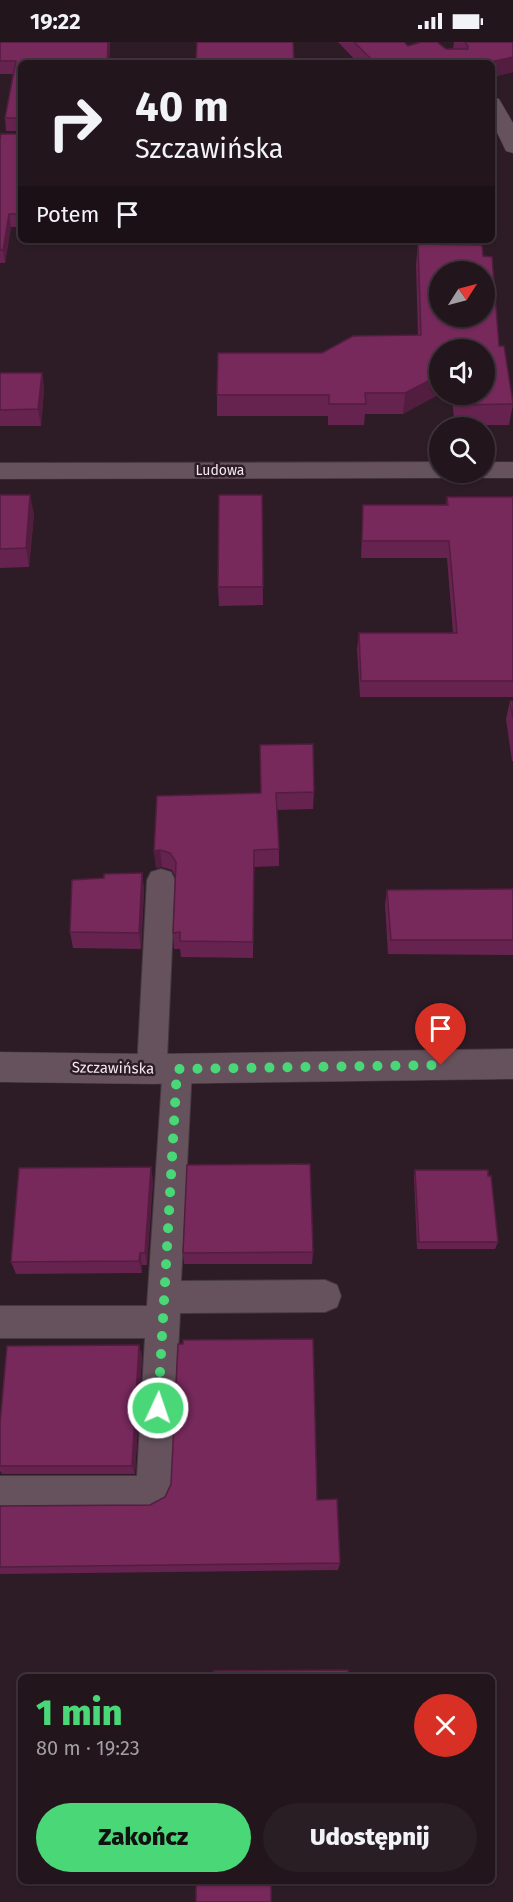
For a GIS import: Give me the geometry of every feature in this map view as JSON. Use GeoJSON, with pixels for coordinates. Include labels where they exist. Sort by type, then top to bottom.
{"type":"FeatureCollection","features":[{"type":"Feature","properties":{"kind":"street"},"geometry":{"type":"LineString","coordinates":[[495,112],[505,141]]}},
{"type":"Feature","properties":{"kind":"street","name":"Ludowa"},"geometry":{"type":"LineString","coordinates":[[0,471],[429,470]]}},
{"type":"Feature","properties":{"kind":"street"},"geometry":{"type":"LineString","coordinates":[[495,470],[513,470]]}},
{"type":"Feature","properties":{"kind":"street","name":"Szczawińska"},"geometry":{"type":"LineString","coordinates":[[0,1066],[164,1069],[513,1064]]}},
{"type":"Feature","properties":{"kind":"lane"},"geometry":{"type":"LineString","coordinates":[[0,1494],[153,1493],[164,1309],[161,880]]}},
{"type":"Feature","properties":{"kind":"lane"},"geometry":{"type":"LineString","coordinates":[[0,1322],[325,1296]]}},
{"type":"Feature","properties":{"kind":"building"},"geometry":{"type":"Polygon","coordinates":[[[0,42],[108,42],[107,60],[18,60],[18,118],[5,118],[16,61],[0,61],[0,42]]]}},
{"type":"Feature","properties":{"kind":"building"},"geometry":{"type":"Polygon","coordinates":[[[197,42],[293,42],[294,60],[196,60],[197,42]]]}},
{"type":"Feature","properties":{"kind":"building"},"geometry":{"type":"Polygon","coordinates":[[[354,42],[404,42],[408,46],[421,42],[437,42],[446,49],[468,49],[465,42],[513,42],[513,57],[495,61],[372,60],[354,42]]]}},
{"type":"Feature","properties":{"kind":"building"},"geometry":{"type":"Polygon","coordinates":[[[1,134],[18,134],[18,214],[9,214],[3,250],[0,250],[1,134]]]}},
{"type":"Feature","properties":{"kind":"building"},"geometry":{"type":"Polygon","coordinates":[[[418,244],[482,245],[483,256],[492,257],[492,261],[429,261],[429,327],[495,327],[495,295],[499,346],[504,346],[513,404],[495,404],[495,339],[429,339],[429,381],[405,393],[365,393],[366,404],[329,404],[329,395],[217,395],[218,353],[322,353],[353,336],[421,335],[418,244]]]}},
{"type":"Feature","properties":{"kind":"building"},"geometry":{"type":"Polygon","coordinates":[[[0,373],[42,373],[38,409],[0,410],[0,373]]]}},
{"type":"Feature","properties":{"kind":"building"},"geometry":{"type":"Polygon","coordinates":[[[0,495],[30,495],[26,548],[0,549],[0,495]]]}},
{"type":"Feature","properties":{"kind":"building"},"geometry":{"type":"Polygon","coordinates":[[[219,495],[262,495],[263,587],[218,587],[219,495]]]}},
{"type":"Feature","properties":{"kind":"building"},"geometry":{"type":"Polygon","coordinates":[[[447,497],[513,497],[513,681],[361,681],[359,633],[457,633],[449,541],[362,541],[363,505],[448,505],[447,497]]]}},
{"type":"Feature","properties":{"kind":"building"},"geometry":{"type":"Polygon","coordinates":[[[510,701],[513,701],[513,719],[510,701]]]}},
{"type":"Feature","properties":{"kind":"building"},"geometry":{"type":"Polygon","coordinates":[[[313,744],[314,792],[276,793],[279,849],[254,850],[253,942],[180,941],[180,932],[173,933],[176,862],[170,853],[154,851],[157,796],[261,793],[260,745],[313,744]]]}},
{"type":"Feature","properties":{"kind":"building"},"geometry":{"type":"Polygon","coordinates":[[[142,873],[139,933],[70,932],[72,880],[104,878],[104,874],[142,873]]]}},
{"type":"Feature","properties":{"kind":"building"},"geometry":{"type":"Polygon","coordinates":[[[513,889],[513,940],[391,940],[387,890],[513,889]]]}},
{"type":"Feature","properties":{"kind":"building"},"geometry":{"type":"Polygon","coordinates":[[[310,1164],[313,1252],[183,1253],[187,1165],[310,1164]]]}},
{"type":"Feature","properties":{"kind":"building"},"geometry":{"type":"Polygon","coordinates":[[[151,1167],[145,1253],[140,1253],[139,1261],[11,1262],[19,1168],[151,1167]]]}},
{"type":"Feature","properties":{"kind":"building"},"geometry":{"type":"Polygon","coordinates":[[[415,1170],[488,1170],[488,1176],[491,1176],[498,1242],[419,1242],[415,1170]]]}},
{"type":"Feature","properties":{"kind":"building"},"geometry":{"type":"Polygon","coordinates":[[[313,1339],[317,1500],[337,1499],[340,1563],[0,1567],[0,1506],[150,1505],[165,1497],[171,1484],[178,1344],[183,1344],[183,1340],[313,1339]]]}},
{"type":"Feature","properties":{"kind":"building"},"geometry":{"type":"Polygon","coordinates":[[[139,1345],[132,1466],[0,1466],[0,1424],[7,1346],[139,1345]]]}},
{"type":"Feature","properties":{"kind":"building"},"geometry":{"type":"Polygon","coordinates":[[[348,1670],[348,1674],[214,1674],[214,1671],[348,1670]]]}},
{"type":"Feature","properties":{"kind":"building"},"geometry":{"type":"Polygon","coordinates":[[[196,1884],[271,1884],[271,1902],[196,1902],[196,1884]]]}},
{"type":"Feature","properties":{"kind":"route"},"geometry":{"type":"LineString","coordinates":[[158,1408],[177,1069],[441,1065]]}}]}
